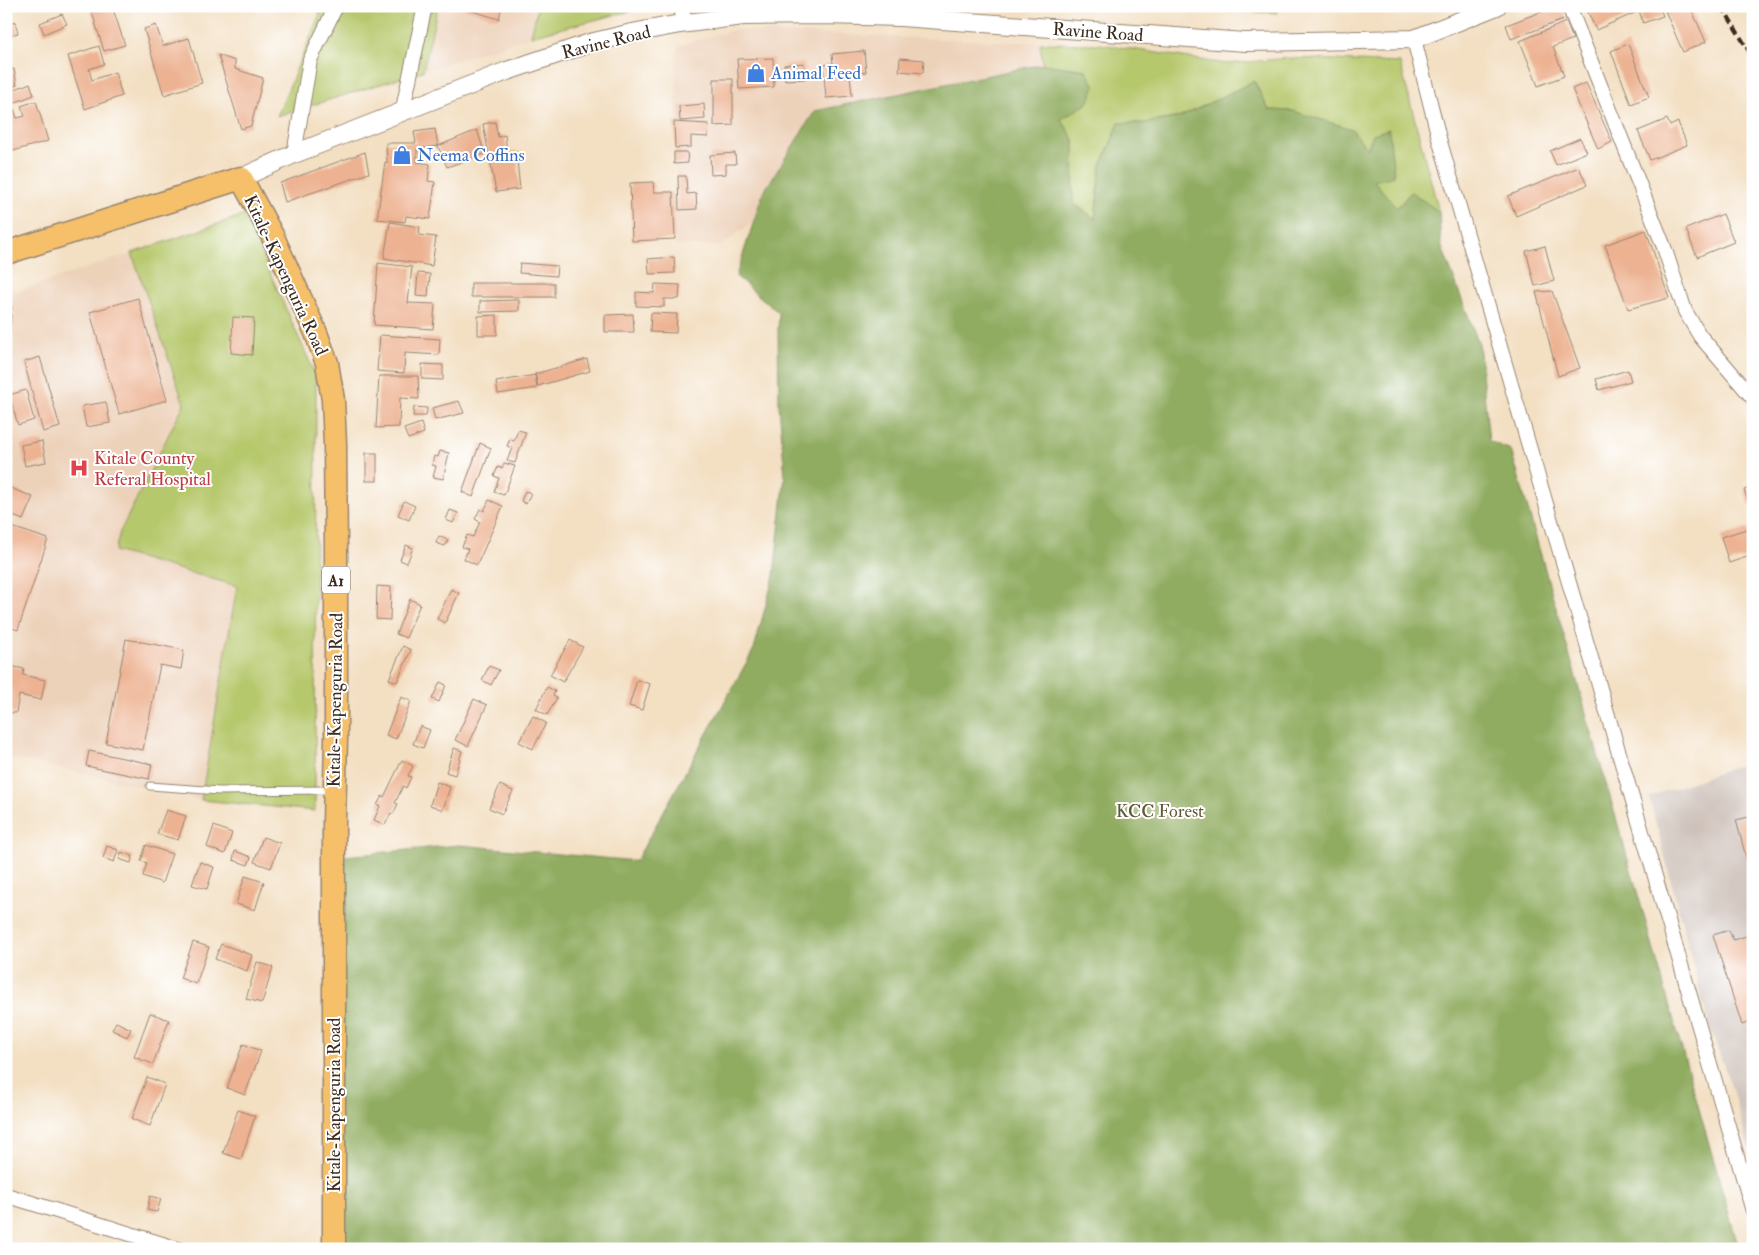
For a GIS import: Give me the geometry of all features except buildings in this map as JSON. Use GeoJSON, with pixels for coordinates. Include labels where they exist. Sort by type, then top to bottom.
{"type":"FeatureCollection","features":[{"type":"Feature","properties":{"kind":"highway","name":"Kitale-Kapenguria Road"},"geometry":{"type":"LineString","coordinates":[[6,253],[241,178],[272,237],[316,333],[327,363],[333,400],[336,540],[334,1249]]}},
{"type":"Feature","properties":{"kind":"street"},"geometry":{"type":"LineString","coordinates":[[294,154],[310,60],[336,6]]}},
{"type":"Feature","properties":{"kind":"street"},"geometry":{"type":"LineString","coordinates":[[402,113],[425,6]]}},
{"type":"Feature","properties":{"kind":"street"},"geometry":{"type":"LineString","coordinates":[[680,24],[684,6]]}},
{"type":"Feature","properties":{"kind":"street"},"geometry":{"type":"LineString","coordinates":[[1569,6],[1664,247],[1685,311],[1700,336],[1753,398]]}},
{"type":"Feature","properties":{"kind":"street","name":"Ravine Road"},"geometry":{"type":"LineString","coordinates":[[241,178],[294,154],[507,71],[565,51],[632,33],[680,24],[743,16],[824,15],[900,17],[1245,42],[1414,39],[1487,8]]}},
{"type":"Feature","properties":{"kind":"street"},"geometry":{"type":"LineString","coordinates":[[1414,39],[1440,142],[1753,1211]]}},
{"type":"Feature","properties":{"kind":"street"},"geometry":{"type":"LineString","coordinates":[[6,1195],[178,1249]]}},
{"type":"Feature","properties":{"kind":"lane"},"geometry":{"type":"LineString","coordinates":[[150,786],[220,791],[334,790]]}},
{"type":"Feature","properties":{"kind":"shaded area"},"geometry":{"type":"Polygon","coordinates":[[[436,6],[538,6],[531,36],[423,71],[436,6]]]}},
{"type":"Feature","properties":{"kind":"shaded area"},"geometry":{"type":"Polygon","coordinates":[[[733,30],[1040,43],[1043,64],[815,111],[763,193],[754,221],[720,246],[676,246],[676,56],[679,45],[733,30]]]}},
{"type":"Feature","properties":{"kind":"shaded area","name":"Kitale County Referal Hospital"},"geometry":{"type":"Polygon","coordinates":[[[132,253],[184,404],[120,532],[237,586],[201,800],[6,756],[6,295],[132,253]]]}},
{"type":"Feature","properties":{"kind":"shaded area"},"geometry":{"type":"Polygon","coordinates":[[[1753,761],[1753,1160],[1730,1083],[1708,1022],[1649,797],[1753,761]]]}},
{"type":"Feature","properties":{"kind":"green space"},"geometry":{"type":"Polygon","coordinates":[[[323,6],[438,6],[423,71],[277,116],[323,6]]]}},
{"type":"Feature","properties":{"kind":"green space"},"geometry":{"type":"Polygon","coordinates":[[[538,6],[650,6],[531,36],[538,6]]]}},
{"type":"Feature","properties":{"kind":"green space"},"geometry":{"type":"Polygon","coordinates":[[[1121,6],[1273,6],[1278,13],[1121,6]]]}},
{"type":"Feature","properties":{"kind":"green space"},"geometry":{"type":"Polygon","coordinates":[[[1040,43],[1100,44],[1227,64],[1289,58],[1400,63],[1439,212],[1411,192],[1397,208],[1373,181],[1367,149],[1293,111],[1269,110],[1254,81],[1181,117],[1145,123],[1119,123],[1101,166],[1095,219],[1073,203],[1074,140],[1061,119],[1088,103],[1086,70],[1043,64],[1040,43]]]}},
{"type":"Feature","properties":{"kind":"green space","name":"KCC Forest"},"geometry":{"type":"Polygon","coordinates":[[[1043,64],[1086,70],[1095,86],[1088,103],[1061,119],[1074,140],[1073,203],[1095,219],[1101,166],[1119,123],[1145,123],[1181,117],[1254,81],[1269,110],[1293,111],[1352,129],[1367,149],[1373,134],[1389,129],[1394,176],[1374,181],[1397,208],[1411,192],[1439,212],[1441,245],[1479,344],[1489,441],[1511,450],[1739,1249],[337,1249],[334,857],[459,845],[636,861],[754,649],[774,575],[785,476],[779,406],[779,313],[736,276],[763,193],[815,111],[1043,64]]]}},
{"type":"Feature","properties":{"kind":"green space"},"geometry":{"type":"Polygon","coordinates":[[[244,215],[316,376],[315,811],[201,800],[237,586],[115,551],[120,532],[184,404],[132,253],[244,215]]]}},
{"type":"Feature","properties":{"kind":"railway"},"geometry":{"type":"LineString","coordinates":[[1722,6],[1753,58]]}},
{"type":"Feature","properties":{"kind":"place","name":"Animal Feed"},"geometry":{"type":"Point","coordinates":[756,73]}},
{"type":"Feature","properties":{"kind":"place","name":"Neema Coffins"},"geometry":{"type":"Point","coordinates":[402,155]}},
{"type":"Feature","properties":{"kind":"place","name":"Kitale County Referal Hospital"},"geometry":{"type":"Point","coordinates":[79,468]}}]}
